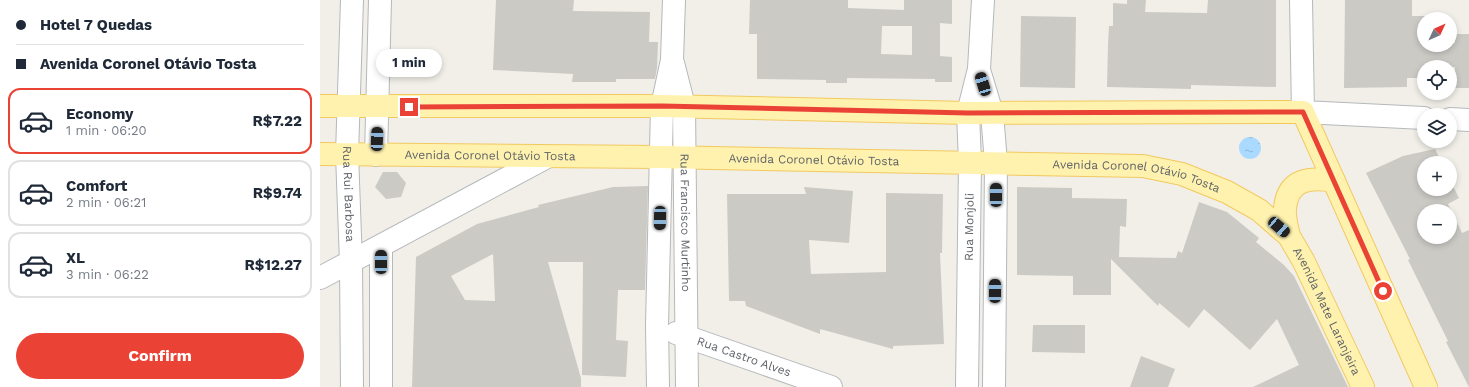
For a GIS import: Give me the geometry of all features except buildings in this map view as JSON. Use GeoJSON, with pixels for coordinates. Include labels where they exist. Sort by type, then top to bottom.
{"type":"FeatureCollection","features":[{"type":"Feature","properties":{"kind":"main road"},"geometry":{"type":"LineString","coordinates":[[320,106],[684,106],[968,113],[1303,112],[1426,387]]}},
{"type":"Feature","properties":{"kind":"main road","name":"Avenida Coronel Otávio Tosta"},"geometry":{"type":"LineString","coordinates":[[320,154],[661,157],[1143,166],[1182,174],[1227,192],[1259,210],[1289,236]]}},
{"type":"Feature","properties":{"kind":"main road"},"geometry":{"type":"LineString","coordinates":[[1289,236],[1284,209],[1288,194],[1300,182],[1314,178],[1334,181]]}},
{"type":"Feature","properties":{"kind":"main road","name":"Avenida Mate Laranjeira"},"geometry":{"type":"LineString","coordinates":[[1289,236],[1304,262],[1363,387]]}},
{"type":"Feature","properties":{"kind":"street","name":"Rua Rui Barbosa"},"geometry":{"type":"LineString","coordinates":[[352,0],[348,154],[352,387]]}},
{"type":"Feature","properties":{"kind":"street"},"geometry":{"type":"LineString","coordinates":[[376,155],[380,0]]}},
{"type":"Feature","properties":{"kind":"street","name":"Rua Francisco Murtinho"},"geometry":{"type":"LineString","coordinates":[[658,387],[657,326],[662,106],[672,60],[674,0]]}},
{"type":"Feature","properties":{"kind":"street","name":"Rua Monjoli"},"geometry":{"type":"LineString","coordinates":[[967,387],[970,163],[968,113],[979,69],[983,0]]}},
{"type":"Feature","properties":{"kind":"street"},"geometry":{"type":"LineString","coordinates":[[1301,0],[1303,112],[1417,118]]}},
{"type":"Feature","properties":{"kind":"street","name":"Rua Francisco Murtinho"},"geometry":{"type":"LineString","coordinates":[[672,60],[684,106],[688,337],[687,387]]}},
{"type":"Feature","properties":{"kind":"street","name":"Rua Monjoli"},"geometry":{"type":"LineString","coordinates":[[979,69],[992,113],[996,164],[994,387]]}},
{"type":"Feature","properties":{"kind":"street"},"geometry":{"type":"LineString","coordinates":[[1457,119],[1469,120]]}},
{"type":"Feature","properties":{"kind":"street"},"geometry":{"type":"LineString","coordinates":[[320,278],[351,263],[547,157]]}},
{"type":"Feature","properties":{"kind":"street"},"geometry":{"type":"LineString","coordinates":[[381,246],[381,387]]}},
{"type":"Feature","properties":{"kind":"street","name":"Rua Castro Alves"},"geometry":{"type":"LineString","coordinates":[[657,326],[832,387]]}},
{"type":"Feature","properties":{"kind":"water"},"geometry":{"type":"Polygon","coordinates":[[[1246,137],[1254,137],[1261,144],[1261,152],[1254,159],[1246,159],[1239,152],[1239,144],[1246,137]]]}},
{"type":"Feature","properties":{"kind":"route"},"geometry":{"type":"LineString","coordinates":[[409,107],[662,106],[968,113],[1303,112],[1383,291]]}}]}
